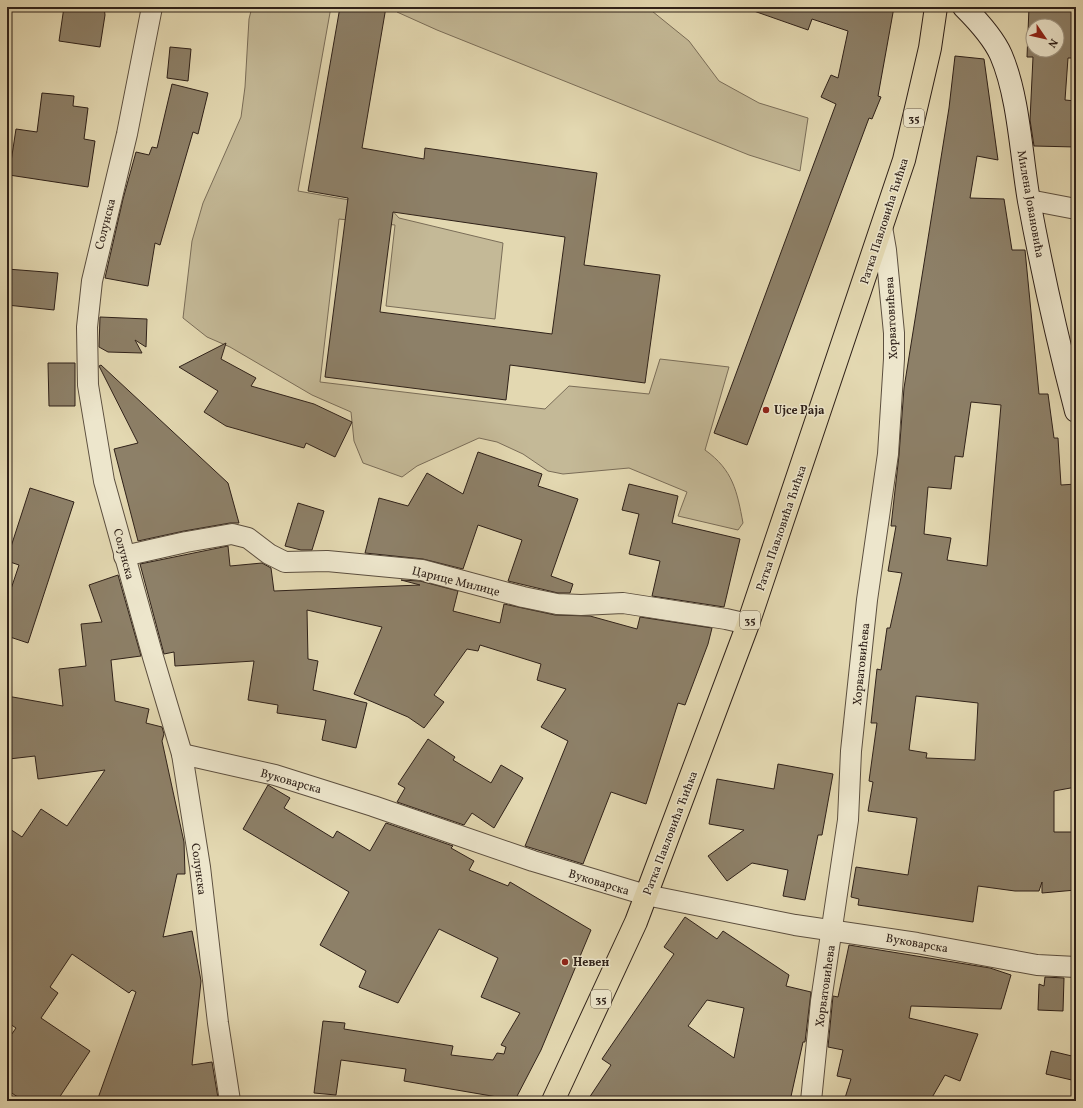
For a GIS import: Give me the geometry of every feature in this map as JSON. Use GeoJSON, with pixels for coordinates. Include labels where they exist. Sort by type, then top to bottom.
{"type":"FeatureCollection","features":[{"type":"Feature","properties":{"kind":"main road","name":"Ратка Павловића Ћићка"},"geometry":{"type":"LineString","coordinates":[[553,1101],[636,922],[748,624],[904,160],[930,48],[936,7]]}},
{"type":"Feature","properties":{"kind":"main road","name":"Милена Јовановића"},"geometry":{"type":"LineString","coordinates":[[964,7],[992,40],[1001,55],[1008,76],[1019,127],[1029,200],[1047,290],[1076,411]]}},
{"type":"Feature","properties":{"kind":"street","name":"Солунска"},"geometry":{"type":"LineString","coordinates":[[152,7],[127,134],[92,281],[87,327],[88,378],[92,413],[104,481],[124,556],[182,754],[200,867],[218,1023],[230,1101]]}},
{"type":"Feature","properties":{"kind":"street"},"geometry":{"type":"LineString","coordinates":[[1029,200],[1076,209]]}},
{"type":"Feature","properties":{"kind":"street","name":"Хорватовићева"},"geometry":{"type":"LineString","coordinates":[[811,1101],[821,1001],[833,930],[848,820],[851,751],[867,600],[888,454],[894,359],[894,332],[886,250],[882,227]]}},
{"type":"Feature","properties":{"kind":"street","name":"Царице Милице"},"geometry":{"type":"LineString","coordinates":[[124,556],[186,542],[232,534],[248,538],[268,554],[285,562],[327,561],[422,570],[523,598],[557,604],[581,606],[623,603],[726,619],[748,624]]}},
{"type":"Feature","properties":{"kind":"street","name":"Вуковарска"},"geometry":{"type":"LineString","coordinates":[[182,754],[283,778],[373,806],[533,861],[646,895],[789,924],[917,942],[1036,965],[1076,967]]}},
{"type":"Feature","properties":{"kind":"shaded area"},"geometry":{"type":"Polygon","coordinates":[[[252,7],[331,7],[298,191],[389,207],[399,218],[503,243],[495,319],[386,306],[395,225],[339,219],[320,382],[545,409],[569,386],[649,394],[660,359],[729,367],[705,450],[722,465],[728,473],[736,491],[743,523],[738,530],[678,516],[687,492],[629,468],[563,474],[548,471],[523,454],[497,442],[479,438],[417,466],[402,477],[363,463],[354,441],[351,412],[312,395],[230,347],[207,337],[183,318],[192,241],[203,203],[241,117],[245,87],[249,19],[252,7]]]}},
{"type":"Feature","properties":{"kind":"shaded area"},"geometry":{"type":"Polygon","coordinates":[[[397,7],[647,7],[689,41],[719,81],[759,103],[808,118],[800,171],[749,155],[437,30],[397,12],[397,7]]]}},
{"type":"Feature","properties":{"kind":"building"},"geometry":{"type":"Polygon","coordinates":[[[64,7],[104,7],[105,15],[100,47],[59,41],[64,7]]]}},
{"type":"Feature","properties":{"kind":"building"},"geometry":{"type":"Polygon","coordinates":[[[340,7],[386,7],[362,148],[424,159],[425,148],[597,173],[584,265],[660,275],[645,383],[510,365],[506,400],[325,377],[348,198],[308,191],[340,7]],[[393,212],[380,312],[552,334],[565,237],[393,212]]]}},
{"type":"Feature","properties":{"kind":"building"},"geometry":{"type":"Polygon","coordinates":[[[751,7],[894,7],[878,96],[881,97],[872,119],[869,118],[747,445],[714,433],[836,104],[821,97],[831,75],[838,78],[848,31],[812,19],[808,30],[751,10],[751,7]]]}},
{"type":"Feature","properties":{"kind":"building"},"geometry":{"type":"Polygon","coordinates":[[[1029,7],[1076,7],[1076,58],[1068,58],[1065,100],[1076,101],[1076,147],[1034,146],[1030,120],[1033,58],[1065,58],[1065,18],[1029,18],[1029,7]]]}},
{"type":"Feature","properties":{"kind":"building"},"geometry":{"type":"Polygon","coordinates":[[[170,47],[191,49],[188,81],[167,78],[170,47]]]}},
{"type":"Feature","properties":{"kind":"building"},"geometry":{"type":"Polygon","coordinates":[[[955,56],[984,59],[998,160],[977,156],[970,198],[1004,199],[1012,250],[1025,250],[1039,394],[1048,394],[1054,438],[1058,438],[1061,485],[1076,484],[1076,787],[1054,791],[1054,832],[1076,832],[1076,890],[1042,893],[1042,882],[1039,891],[1015,891],[978,886],[973,922],[858,905],[859,899],[851,897],[856,867],[908,875],[917,818],[868,811],[873,782],[869,781],[877,723],[871,723],[877,669],[881,670],[887,628],[890,628],[902,573],[888,571],[896,526],[891,526],[899,455],[904,388],[949,108],[955,56]],[[971,402],[963,457],[955,456],[951,489],[928,487],[924,534],[951,538],[947,560],[987,566],[1001,405],[971,402]],[[916,696],[909,750],[927,753],[926,758],[975,760],[978,703],[916,696]]]}},
{"type":"Feature","properties":{"kind":"building"},"geometry":{"type":"Polygon","coordinates":[[[172,84],[208,93],[198,134],[193,132],[160,245],[155,243],[148,286],[105,278],[123,199],[136,152],[149,155],[152,147],[157,148],[172,84]]]}},
{"type":"Feature","properties":{"kind":"building"},"geometry":{"type":"Polygon","coordinates":[[[42,93],[74,96],[73,106],[88,108],[84,139],[95,141],[88,187],[9,175],[16,129],[37,132],[42,93]]]}},
{"type":"Feature","properties":{"kind":"building"},"geometry":{"type":"Polygon","coordinates":[[[7,269],[58,273],[54,310],[7,305],[7,269]]]}},
{"type":"Feature","properties":{"kind":"building"},"geometry":{"type":"Polygon","coordinates":[[[100,317],[147,319],[146,347],[135,340],[142,353],[108,352],[99,347],[100,317]]]}},
{"type":"Feature","properties":{"kind":"building"},"geometry":{"type":"Polygon","coordinates":[[[226,343],[221,359],[256,378],[251,386],[314,404],[352,422],[335,457],[306,443],[304,448],[226,426],[204,412],[218,391],[179,367],[226,343]]]}},
{"type":"Feature","properties":{"kind":"building"},"geometry":{"type":"Polygon","coordinates":[[[48,363],[75,363],[75,406],[49,406],[48,363]]]}},
{"type":"Feature","properties":{"kind":"building"},"geometry":{"type":"Polygon","coordinates":[[[101,365],[228,483],[239,523],[230,523],[184,531],[138,541],[114,449],[138,443],[99,366],[101,365]]]}},
{"type":"Feature","properties":{"kind":"building"},"geometry":{"type":"Polygon","coordinates":[[[478,452],[542,474],[538,486],[578,499],[551,576],[573,584],[570,593],[558,593],[508,581],[522,540],[478,525],[463,569],[423,559],[365,553],[379,498],[408,506],[427,473],[463,494],[478,452]]]}},
{"type":"Feature","properties":{"kind":"building"},"geometry":{"type":"Polygon","coordinates":[[[629,484],[678,496],[672,523],[740,539],[724,607],[652,596],[660,561],[629,554],[639,514],[622,510],[629,484]]]}},
{"type":"Feature","properties":{"kind":"building"},"geometry":{"type":"Polygon","coordinates":[[[30,488],[74,502],[28,643],[7,636],[7,601],[19,565],[7,561],[7,559],[30,488]]]}},
{"type":"Feature","properties":{"kind":"building"},"geometry":{"type":"Polygon","coordinates":[[[298,503],[324,511],[312,550],[301,550],[285,546],[298,503]]]}},
{"type":"Feature","properties":{"kind":"building"},"geometry":{"type":"Polygon","coordinates":[[[228,546],[230,566],[262,563],[271,568],[274,591],[420,585],[401,580],[420,581],[458,591],[453,611],[500,623],[504,604],[555,615],[590,616],[637,629],[640,617],[712,628],[708,644],[685,705],[678,703],[646,804],[611,792],[583,864],[525,846],[568,741],[541,727],[566,689],[537,680],[541,664],[480,645],[478,651],[467,649],[434,695],[444,702],[424,728],[408,717],[354,694],[382,627],[307,610],[308,659],[318,661],[313,690],[367,703],[356,748],[322,740],[326,720],[277,713],[278,705],[248,700],[254,661],[175,666],[174,652],[164,654],[140,564],[228,546]]]}},
{"type":"Feature","properties":{"kind":"building"},"geometry":{"type":"Polygon","coordinates":[[[118,575],[141,656],[111,660],[115,701],[149,709],[146,723],[162,727],[164,734],[162,741],[184,842],[185,874],[177,874],[163,937],[192,931],[201,981],[192,1065],[212,1062],[218,1098],[194,1101],[170,1101],[170,1098],[134,1101],[97,1101],[136,992],[132,990],[129,993],[72,954],[50,987],[58,993],[41,1018],[90,1051],[57,1101],[24,1101],[7,1090],[7,1041],[16,1028],[7,1022],[7,827],[22,837],[41,809],[67,826],[105,770],[38,779],[35,756],[9,759],[7,745],[7,696],[63,706],[59,669],[86,666],[81,624],[102,622],[89,585],[118,575]]]}},
{"type":"Feature","properties":{"kind":"building"},"geometry":{"type":"Polygon","coordinates":[[[428,739],[455,757],[453,760],[491,783],[501,765],[523,778],[494,828],[472,813],[464,825],[397,802],[405,788],[398,784],[428,739]]]}},
{"type":"Feature","properties":{"kind":"building"},"geometry":{"type":"Polygon","coordinates":[[[778,764],[833,774],[822,835],[818,835],[805,900],[783,896],[788,870],[752,863],[727,881],[708,856],[744,830],[709,824],[717,779],[774,789],[778,764]]]}},
{"type":"Feature","properties":{"kind":"building"},"geometry":{"type":"Polygon","coordinates":[[[268,785],[290,798],[284,808],[333,838],[337,831],[370,851],[386,823],[453,846],[451,848],[474,861],[469,870],[508,886],[510,882],[591,930],[541,1050],[515,1100],[404,1081],[406,1069],[341,1060],[336,1095],[314,1093],[323,1021],[345,1023],[344,1029],[453,1046],[451,1055],[493,1060],[497,1053],[504,1054],[506,1047],[501,1045],[520,1013],[481,997],[498,958],[439,929],[398,1003],[359,987],[366,971],[320,945],[349,892],[243,829],[268,785]]]}},
{"type":"Feature","properties":{"kind":"building"},"geometry":{"type":"Polygon","coordinates":[[[685,917],[717,939],[723,931],[789,975],[786,986],[811,992],[805,1042],[803,1042],[790,1101],[587,1101],[611,1065],[602,1059],[674,954],[664,947],[685,917]],[[707,1000],[688,1026],[734,1058],[744,1008],[707,1000]]]}},
{"type":"Feature","properties":{"kind":"building"},"geometry":{"type":"Polygon","coordinates":[[[849,945],[990,968],[1011,975],[1001,1009],[911,1006],[909,1018],[978,1034],[960,1081],[945,1075],[930,1101],[844,1101],[851,1079],[837,1076],[843,1050],[828,1047],[833,996],[838,997],[849,945]]]}},
{"type":"Feature","properties":{"kind":"building"},"geometry":{"type":"Polygon","coordinates":[[[1045,977],[1064,978],[1063,1011],[1038,1010],[1039,984],[1044,986],[1045,977]]]}},
{"type":"Feature","properties":{"kind":"building"},"geometry":{"type":"Polygon","coordinates":[[[1051,1051],[1076,1057],[1076,1081],[1046,1074],[1051,1051]]]}},
{"type":"Feature","properties":{"kind":"place","name":"Ujce Paja"},"geometry":{"type":"Point","coordinates":[766,410]}},
{"type":"Feature","properties":{"kind":"place","name":"Невен"},"geometry":{"type":"Point","coordinates":[565,962]}}]}
